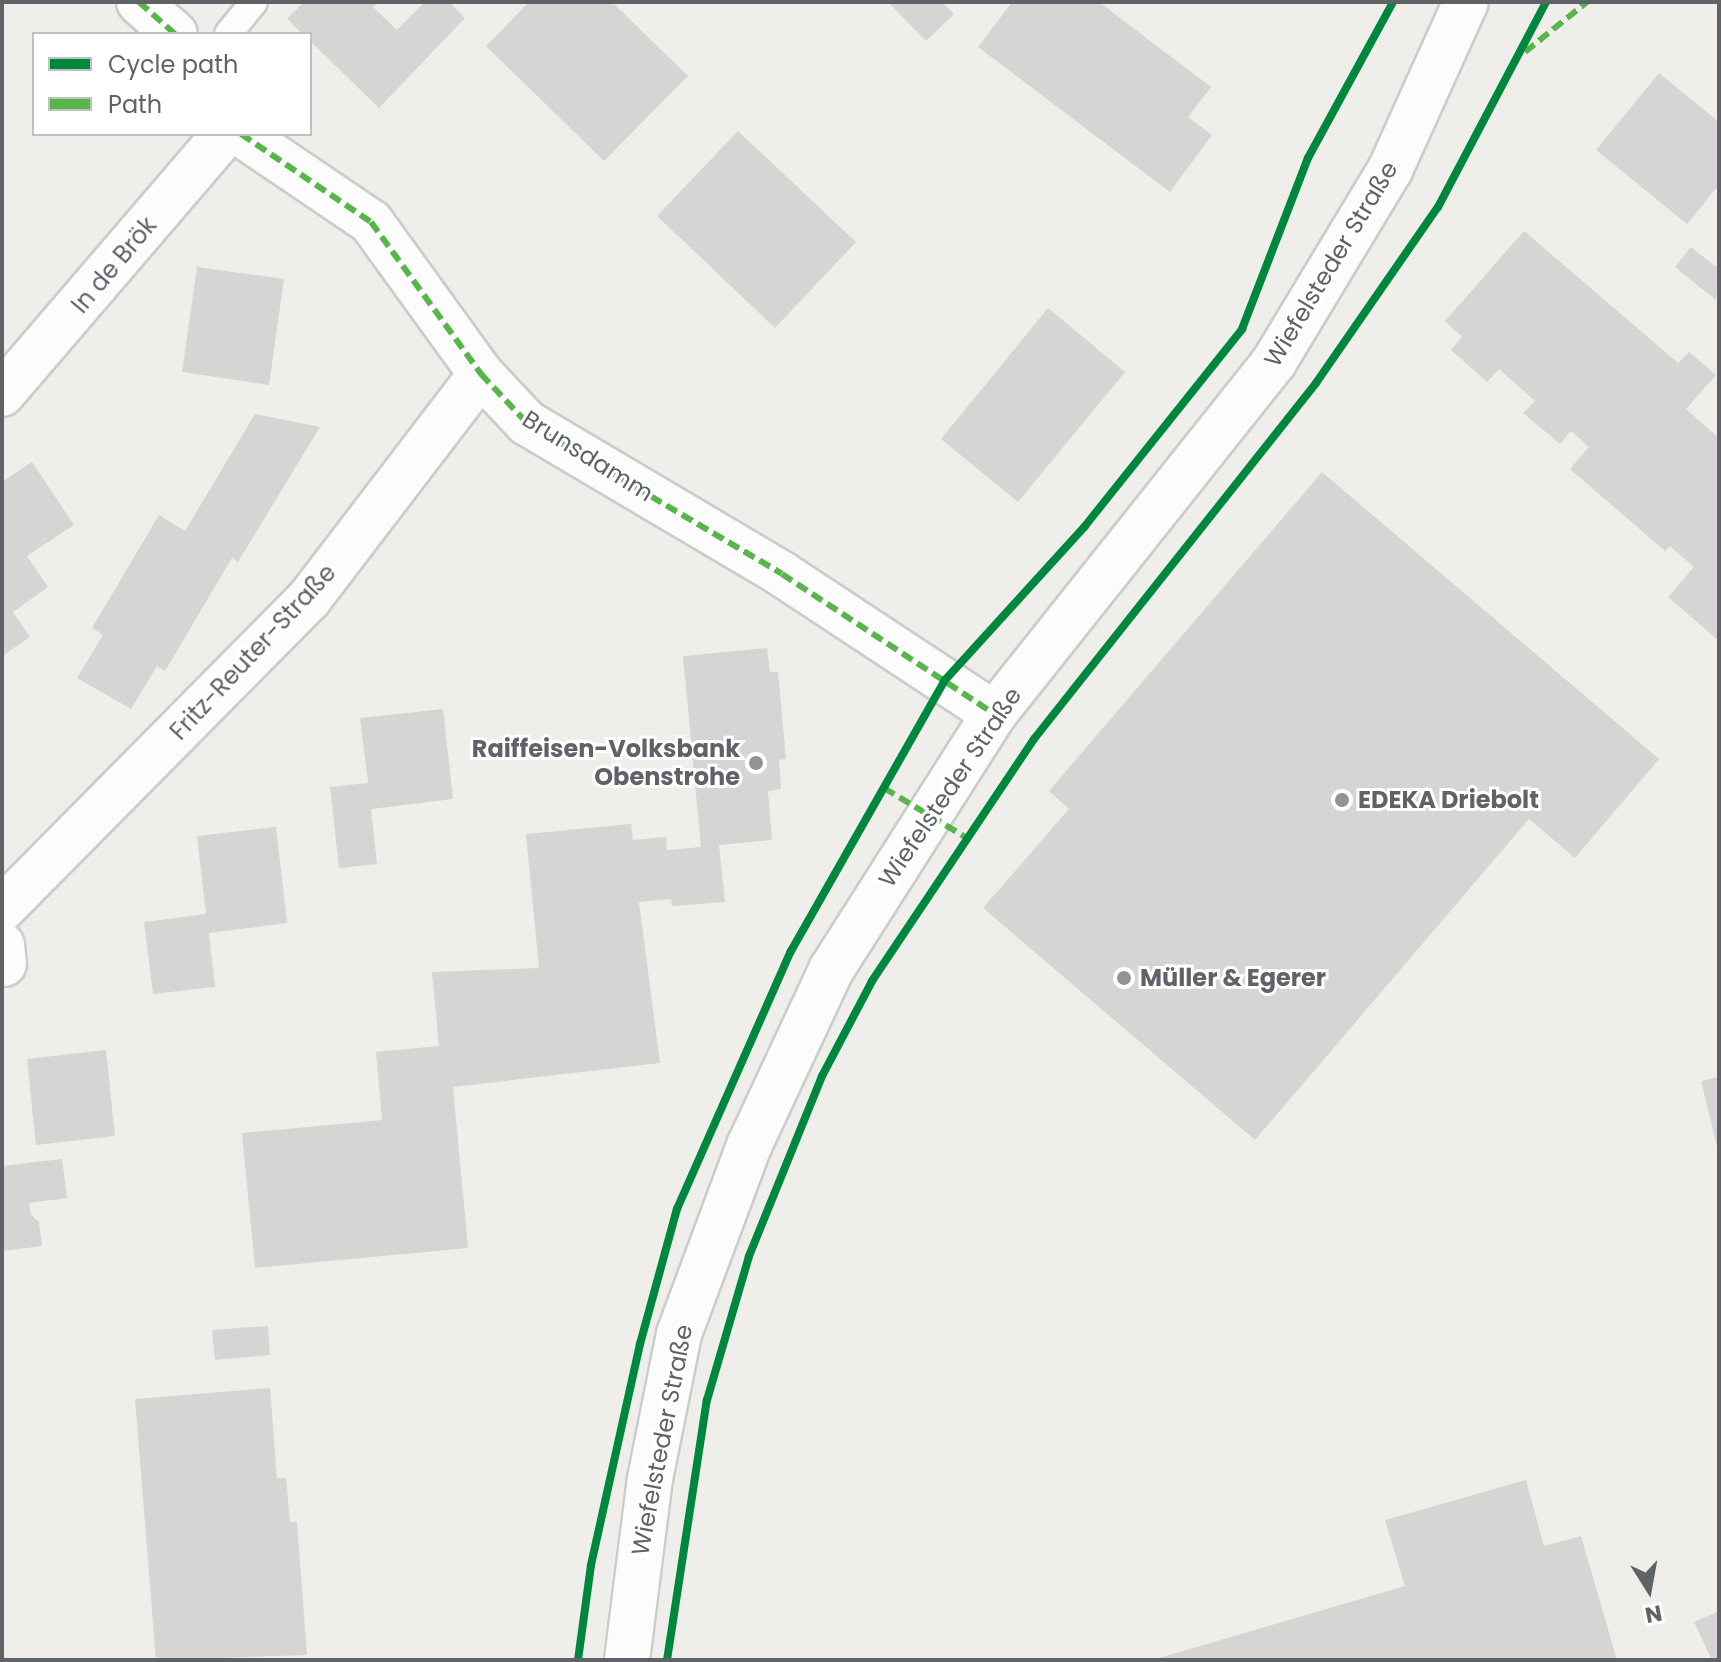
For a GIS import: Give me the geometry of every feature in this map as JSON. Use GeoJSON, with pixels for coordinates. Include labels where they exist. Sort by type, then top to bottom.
{"type":"FeatureCollection","features":[{"type":"Feature","properties":{"kind":"street"},"geometry":{"type":"LineString","coordinates":[[139,2],[173,32]]}},
{"type":"Feature","properties":{"kind":"street","name":"Wiefelsteder Straße"},"geometry":{"type":"LineString","coordinates":[[627,1660],[650,1479],[679,1334],[749,1146],[831,970],[994,714],[1274,362],[1390,170],[1466,2]]}},
{"type":"Feature","properties":{"kind":"street","name":"In de Brök"},"geometry":{"type":"LineString","coordinates":[[2,394],[223,136]]}},
{"type":"Feature","properties":{"kind":"street","name":"Brunsdamm"},"geometry":{"type":"LineString","coordinates":[[244,136],[371,222],[481,374],[527,423],[782,574],[994,714]]}},
{"type":"Feature","properties":{"kind":"street","name":"Fritz-Reuter-Straße"},"geometry":{"type":"LineString","coordinates":[[2,909],[309,599],[481,374]]}},
{"type":"Feature","properties":{"kind":"lane"},"geometry":{"type":"LineString","coordinates":[[230,32],[254,2]]}},
{"type":"Feature","properties":{"kind":"building"},"geometry":{"type":"Polygon","coordinates":[[[304,2],[378,2],[373,7],[397,30],[425,2],[449,2],[465,18],[379,108],[312,43],[312,32],[301,32],[287,19],[304,2]]]}},
{"type":"Feature","properties":{"kind":"building"},"geometry":{"type":"Polygon","coordinates":[[[529,2],[612,2],[688,76],[604,161],[486,46],[529,2]]]}},
{"type":"Feature","properties":{"kind":"building"},"geometry":{"type":"Polygon","coordinates":[[[888,2],[942,2],[954,14],[926,41],[888,2]]]}},
{"type":"Feature","properties":{"kind":"building"},"geometry":{"type":"Polygon","coordinates":[[[1012,2],[1099,2],[1211,87],[1188,117],[1212,135],[1170,192],[978,47],[1012,2]]]}},
{"type":"Feature","properties":{"kind":"building"},"geometry":{"type":"Polygon","coordinates":[[[1659,73],[1719,122],[1719,185],[1687,224],[1596,150],[1659,73]]]}},
{"type":"Feature","properties":{"kind":"building"},"geometry":{"type":"Polygon","coordinates":[[[738,131],[856,242],[775,328],[657,216],[738,131]]]}},
{"type":"Feature","properties":{"kind":"building"},"geometry":{"type":"Polygon","coordinates":[[[1524,231],[1678,363],[1689,352],[1716,375],[1686,409],[1719,438],[1719,641],[1668,597],[1694,567],[1670,546],[1665,551],[1570,469],[1589,447],[1571,431],[1560,444],[1523,413],[1535,401],[1499,369],[1487,382],[1451,350],[1462,337],[1445,321],[1524,231]]]}},
{"type":"Feature","properties":{"kind":"building"},"geometry":{"type":"Polygon","coordinates":[[[1691,247],[1719,269],[1716,300],[1675,267],[1691,247]]]}},
{"type":"Feature","properties":{"kind":"building"},"geometry":{"type":"Polygon","coordinates":[[[197,267],[284,279],[269,385],[182,372],[197,267]]]}},
{"type":"Feature","properties":{"kind":"building"},"geometry":{"type":"Polygon","coordinates":[[[1048,308],[1125,372],[1018,502],[941,439],[1048,308]]]}},
{"type":"Feature","properties":{"kind":"building"},"geometry":{"type":"Polygon","coordinates":[[[255,414],[320,427],[238,562],[232,558],[165,671],[157,666],[131,709],[77,678],[103,635],[92,628],[159,515],[185,531],[255,414]]]}},
{"type":"Feature","properties":{"kind":"building"},"geometry":{"type":"Polygon","coordinates":[[[32,462],[74,525],[27,556],[48,587],[13,612],[30,637],[2,656],[2,482],[32,462]]]}},
{"type":"Feature","properties":{"kind":"building","name":"EDEKA Driebolt"},"geometry":{"type":"Polygon","coordinates":[[[1322,472],[1659,759],[1575,858],[1529,819],[1255,1140],[983,908],[1069,809],[1049,791],[1322,472]]]}},
{"type":"Feature","properties":{"kind":"building"},"geometry":{"type":"Polygon","coordinates":[[[767,648],[770,672],[778,672],[786,759],[779,760],[781,789],[768,791],[772,840],[719,845],[725,902],[672,906],[671,899],[639,902],[660,1063],[453,1087],[468,1248],[255,1268],[242,1133],[382,1120],[376,1052],[439,1046],[432,972],[539,968],[526,834],[631,824],[633,840],[666,837],[667,850],[701,847],[683,656],[767,648]]]}},
{"type":"Feature","properties":{"kind":"building"},"geometry":{"type":"Polygon","coordinates":[[[443,709],[453,799],[371,809],[377,864],[339,868],[330,787],[368,783],[360,718],[443,709]]]}},
{"type":"Feature","properties":{"kind":"building"},"geometry":{"type":"Polygon","coordinates":[[[276,827],[287,923],[209,933],[215,987],[153,994],[144,922],[206,914],[197,836],[276,827]]]}},
{"type":"Feature","properties":{"kind":"building"},"geometry":{"type":"Polygon","coordinates":[[[106,1050],[115,1136],[36,1145],[27,1059],[106,1050]]]}},
{"type":"Feature","properties":{"kind":"building"},"geometry":{"type":"Polygon","coordinates":[[[1719,1077],[1719,1151],[1718,1151],[1701,1081],[1719,1077]]]}},
{"type":"Feature","properties":{"kind":"building"},"geometry":{"type":"Polygon","coordinates":[[[62,1159],[67,1198],[29,1203],[31,1215],[39,1222],[42,1246],[2,1251],[2,1166],[62,1159]]]}},
{"type":"Feature","properties":{"kind":"building"},"geometry":{"type":"Polygon","coordinates":[[[268,1326],[270,1355],[215,1360],[212,1330],[268,1326]]]}},
{"type":"Feature","properties":{"kind":"building"},"geometry":{"type":"Polygon","coordinates":[[[270,1388],[277,1478],[286,1478],[290,1522],[297,1522],[307,1655],[156,1660],[135,1399],[270,1388]]]}},
{"type":"Feature","properties":{"kind":"building"},"geometry":{"type":"Polygon","coordinates":[[[1526,1480],[1544,1546],[1581,1536],[1617,1660],[1152,1660],[1405,1586],[1385,1520],[1526,1480]]]}},
{"type":"Feature","properties":{"kind":"building"},"geometry":{"type":"Polygon","coordinates":[[[1719,1611],[1719,1660],[1712,1660],[1694,1622],[1719,1611]]]}},
{"type":"Feature","properties":{"kind":"marked path"},"geometry":{"type":"LineString","coordinates":[[139,2],[173,32]]}},
{"type":"Feature","properties":{"kind":"marked path"},"geometry":{"type":"LineString","coordinates":[[1525,52],[1587,2]]}},
{"type":"Feature","properties":{"kind":"marked path"},"geometry":{"type":"LineString","coordinates":[[244,136],[371,222],[481,374],[527,423],[782,574],[994,714]]}},
{"type":"Feature","properties":{"kind":"marked path"},"geometry":{"type":"LineString","coordinates":[[884,788],[967,838]]}},
{"type":"Feature","properties":{"kind":"cycle path"},"geometry":{"type":"LineString","coordinates":[[578,1660],[591,1565],[640,1344],[677,1209],[791,951],[945,680],[1085,526],[1242,329],[1308,158],[1393,2]]}},
{"type":"Feature","properties":{"kind":"cycle path"},"geometry":{"type":"LineString","coordinates":[[667,1660],[707,1400],[749,1256],[822,1076],[872,981],[1034,739],[1316,383],[1438,207],[1546,2]]}},
{"type":"Feature","properties":{"kind":"place","name":"Raiffeisen-Volksbank Obenstrohe"},"geometry":{"type":"Point","coordinates":[756,763]}},
{"type":"Feature","properties":{"kind":"place","name":"EDEKA Driebolt"},"geometry":{"type":"Point","coordinates":[1342,800]}},
{"type":"Feature","properties":{"kind":"place","name":"Müller & Egerer"},"geometry":{"type":"Point","coordinates":[1124,978]}}]}
